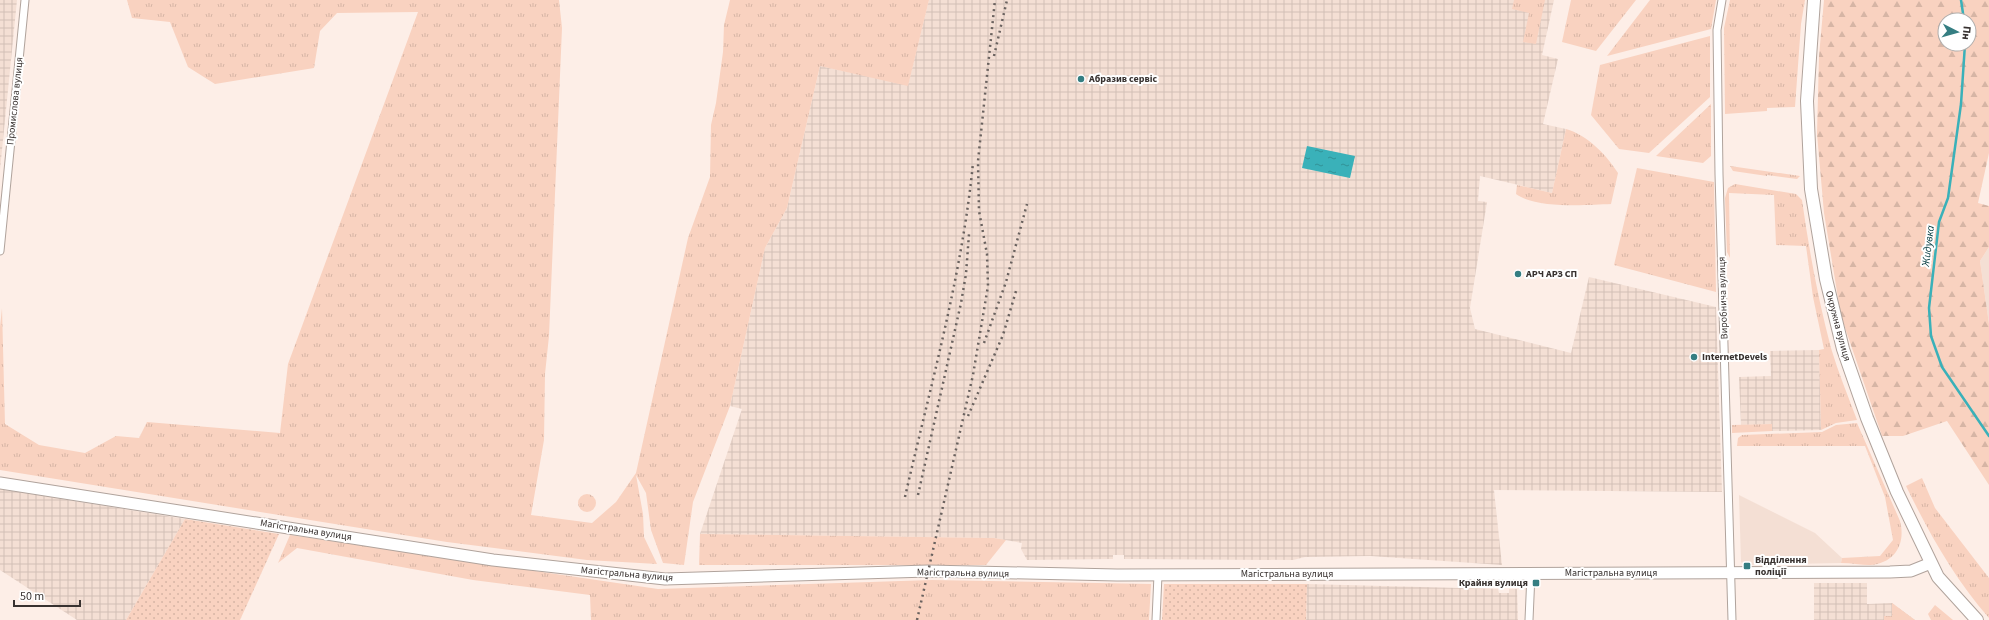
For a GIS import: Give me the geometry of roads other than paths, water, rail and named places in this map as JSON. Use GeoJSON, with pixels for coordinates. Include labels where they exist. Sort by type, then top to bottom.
{"type":"FeatureCollection","features":[{"type":"Feature","properties":{"kind":"main road","name":"Окружна вулиця"},"geometry":{"type":"LineString","coordinates":[[1814,0],[1807,102],[1808,156],[1811,189],[1826,279],[1843,349],[1867,418],[1897,492],[1931,563],[1938,577],[1977,620]]}},
{"type":"Feature","properties":{"kind":"street","name":"Промислова вулиця"},"geometry":{"type":"LineString","coordinates":[[0,251],[26,0]]}},
{"type":"Feature","properties":{"kind":"street","name":"Виробнича вулиця"},"geometry":{"type":"LineString","coordinates":[[1722,0],[1717,30],[1719,174],[1732,620]]}},
{"type":"Feature","properties":{"kind":"street","name":"Магістральна вулиця"},"geometry":{"type":"LineString","coordinates":[[0,482],[493,560],[606,574],[665,579],[928,572],[1158,575],[1911,571],[1931,563]]}},
{"type":"Feature","properties":{"kind":"street"},"geometry":{"type":"LineString","coordinates":[[1529,620],[1531,574]]}},
{"type":"Feature","properties":{"kind":"street"},"geometry":{"type":"LineString","coordinates":[[1156,620],[1158,575]]}},
{"type":"Feature","properties":{"kind":"water"},"geometry":{"type":"Polygon","coordinates":[[[1307,146],[1355,156],[1350,178],[1302,168],[1307,146]]]}},
{"type":"Feature","properties":{"kind":"waterway","name":"Жидувка"},"geometry":{"type":"LineString","coordinates":[[1961,0],[1963,12]]}},
{"type":"Feature","properties":{"kind":"waterway","name":"Жидувка"},"geometry":{"type":"LineString","coordinates":[[1964,52],[1961,104],[1948,198],[1939,222],[1929,308],[1931,336],[1942,367],[1989,436]]}},
{"type":"Feature","properties":{"kind":"railway"},"geometry":{"type":"LineString","coordinates":[[917,620],[973,375],[988,286],[987,254],[979,211],[978,161],[995,0]]}},
{"type":"Feature","properties":{"kind":"railway"},"geometry":{"type":"LineString","coordinates":[[994,56],[1007,0]]}},
{"type":"Feature","properties":{"kind":"railway"},"geometry":{"type":"LineString","coordinates":[[905,497],[935,373],[953,289],[968,205],[973,163]]}},
{"type":"Feature","properties":{"kind":"railway"},"geometry":{"type":"LineString","coordinates":[[984,343],[1006,282],[1027,204]]}},
{"type":"Feature","properties":{"kind":"railway"},"geometry":{"type":"LineString","coordinates":[[918,495],[961,303],[966,274],[969,234]]}},
{"type":"Feature","properties":{"kind":"railway"},"geometry":{"type":"LineString","coordinates":[[968,416],[1003,335],[1016,291]]}},
{"type":"Feature","properties":{"kind":"place","name":"Абразив сервіс"},"geometry":{"type":"Point","coordinates":[1081,79]}},
{"type":"Feature","properties":{"kind":"place","name":"АРЧ АРЗ СП"},"geometry":{"type":"Point","coordinates":[1518,274]}},
{"type":"Feature","properties":{"kind":"place","name":"InternetDevels"},"geometry":{"type":"Point","coordinates":[1694,357]}},
{"type":"Feature","properties":{"kind":"place","name":"Відділення поліції"},"geometry":{"type":"Point","coordinates":[1747,566]}},
{"type":"Feature","properties":{"kind":"place","name":"Крайня вулиця"},"geometry":{"type":"Point","coordinates":[1536,583]}}]}
